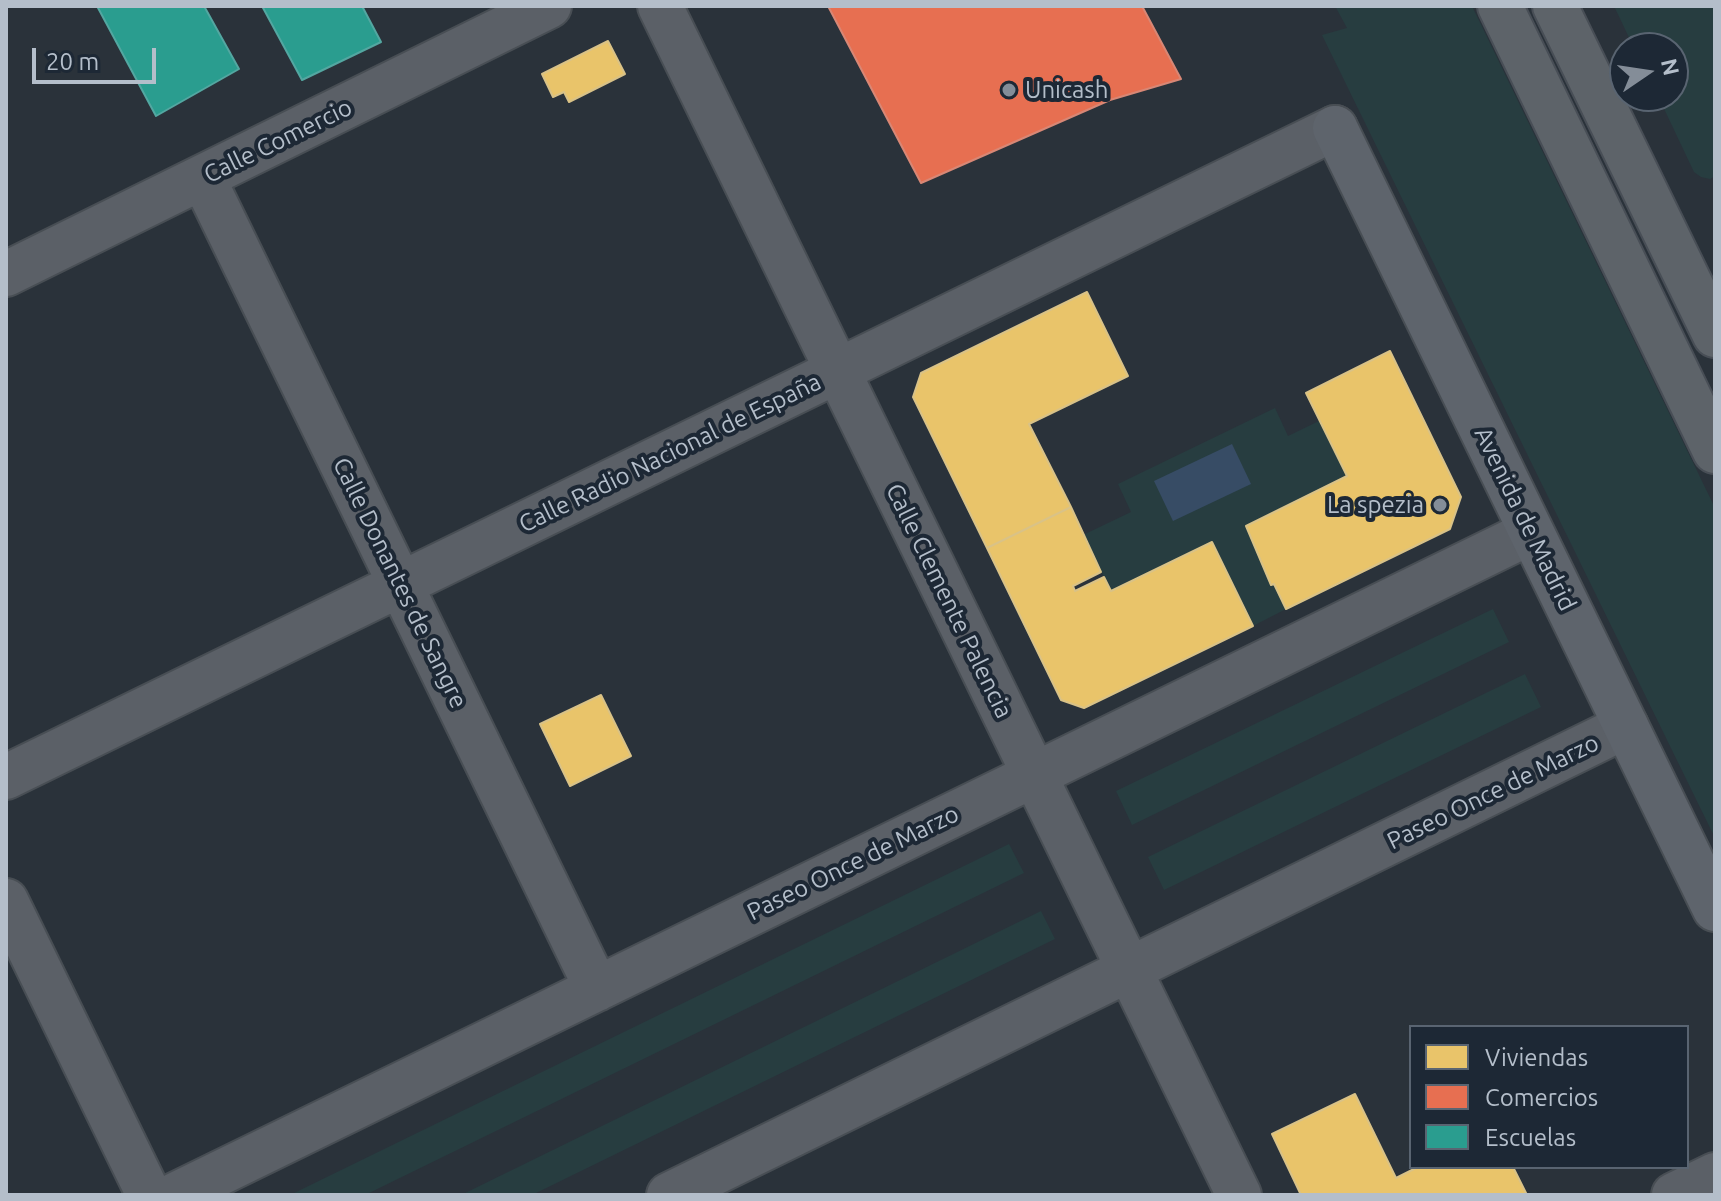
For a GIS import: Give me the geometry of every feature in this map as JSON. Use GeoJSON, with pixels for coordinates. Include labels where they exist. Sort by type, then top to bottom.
{"type":"FeatureCollection","features":[{"type":"Feature","properties":{"kind":"main road"},"geometry":{"type":"LineString","coordinates":[[1500,6],[1715,451]]}},
{"type":"Feature","properties":{"kind":"main road"},"geometry":{"type":"LineString","coordinates":[[1555,6],[1715,335]]}},
{"type":"Feature","properties":{"kind":"street","name":"Calle Comercio"},"geometry":{"type":"LineString","coordinates":[[6,274],[549,6]]}},
{"type":"Feature","properties":{"kind":"street","name":"Calle Clemente Palencia"},"geometry":{"type":"LineString","coordinates":[[660,6],[1239,1195]]}},
{"type":"Feature","properties":{"kind":"street","name":"Calle Radio Nacional de España"},"geometry":{"type":"LineString","coordinates":[[6,777],[1335,128]]}},
{"type":"Feature","properties":{"kind":"street","name":"Avenida de Madrid"},"geometry":{"type":"LineString","coordinates":[[1335,128],[1715,909]]}},
{"type":"Feature","properties":{"kind":"street","name":"Calle Donantes de Sangre"},"geometry":{"type":"LineString","coordinates":[[203,178],[597,989]]}},
{"type":"Feature","properties":{"kind":"street","name":"Paseo Once de Marzo"},"geometry":{"type":"LineString","coordinates":[[175,1195],[1531,532]]}},
{"type":"Feature","properties":{"kind":"street","name":"Paseo Once de Marzo"},"geometry":{"type":"LineString","coordinates":[[685,1192],[1129,969],[1626,726]]}},
{"type":"Feature","properties":{"kind":"street"},"geometry":{"type":"LineString","coordinates":[[6,901],[149,1195]]}},
{"type":"Feature","properties":{"kind":"street"},"geometry":{"type":"LineString","coordinates":[[1674,1195],[1715,1175]]}},
{"type":"Feature","properties":{"kind":"green space"},"geometry":{"type":"Polygon","coordinates":[[[1335,6],[1472,6],[1715,508],[1715,838],[1322,35],[1347,28],[1335,6]]]}},
{"type":"Feature","properties":{"kind":"green space"},"geometry":{"type":"Polygon","coordinates":[[[1614,6],[1715,6],[1715,176],[1710,179],[1694,172],[1666,112],[1689,112],[1689,32],[1626,32],[1614,6]]]}},
{"type":"Feature","properties":{"kind":"green space"},"geometry":{"type":"Polygon","coordinates":[[[1275,408],[1288,436],[1319,421],[1347,476],[1246,526],[1271,585],[1274,584],[1286,609],[1253,626],[1111,591],[1083,535],[1131,512],[1118,484],[1275,408]]]}},
{"type":"Feature","properties":{"kind":"green space"},"geometry":{"type":"Polygon","coordinates":[[[1493,609],[1509,642],[1132,825],[1116,791],[1493,609]]]}},
{"type":"Feature","properties":{"kind":"green space"},"geometry":{"type":"Polygon","coordinates":[[[1525,674],[1541,707],[1164,890],[1148,857],[1525,674]]]}},
{"type":"Feature","properties":{"kind":"green space"},"geometry":{"type":"Polygon","coordinates":[[[1009,844],[1024,873],[365,1195],[290,1195],[1009,844]]]}},
{"type":"Feature","properties":{"kind":"green space"},"geometry":{"type":"Polygon","coordinates":[[[1041,911],[1055,939],[532,1195],[461,1195],[1041,911]]]}},
{"type":"Feature","properties":{"kind":"water"},"geometry":{"type":"Polygon","coordinates":[[[1232,444],[1251,484],[1173,521],[1154,481],[1232,444]]]}},
{"type":"Feature","properties":{"kind":"building: Viviendas"},"geometry":{"type":"Polygon","coordinates":[[[608,41],[625,74],[569,102],[564,92],[553,97],[542,74],[608,41]]]}},
{"type":"Feature","properties":{"kind":"building: Viviendas"},"geometry":{"type":"Polygon","coordinates":[[[1087,292],[1128,376],[1029,424],[1071,507],[987,548],[913,397],[921,373],[1087,292]]]}},
{"type":"Feature","properties":{"kind":"building: Viviendas"},"geometry":{"type":"Polygon","coordinates":[[[1390,351],[1461,497],[1450,529],[1286,609],[1274,584],[1271,585],[1246,526],[1347,476],[1306,393],[1390,351]]]}},
{"type":"Feature","properties":{"kind":"building: Viviendas"},"geometry":{"type":"Polygon","coordinates":[[[1071,507],[1101,572],[1073,586],[1075,591],[1104,577],[1111,591],[1212,542],[1253,626],[1084,708],[1061,700],[987,548],[1071,507]]]}},
{"type":"Feature","properties":{"kind":"building: Viviendas"},"geometry":{"type":"Polygon","coordinates":[[[601,695],[631,756],[570,786],[540,724],[601,695]]]}},
{"type":"Feature","properties":{"kind":"building: Viviendas"},"geometry":{"type":"Polygon","coordinates":[[[1355,1094],[1396,1178],[1414,1169],[1514,1169],[1527,1195],[1301,1195],[1272,1134],[1355,1094]]]}},
{"type":"Feature","properties":{"kind":"building: Comercios","name":"Unicash"},"geometry":{"type":"Polygon","coordinates":[[[828,6],[1142,6],[1181,79],[1110,100],[921,183],[828,6]]]}},
{"type":"Feature","properties":{"kind":"building: Escuelas"},"geometry":{"type":"Polygon","coordinates":[[[97,6],[204,6],[239,69],[156,116],[97,6]]]}},
{"type":"Feature","properties":{"kind":"building: Escuelas"},"geometry":{"type":"Polygon","coordinates":[[[262,6],[362,6],[381,42],[302,80],[262,6]]]}},
{"type":"Feature","properties":{"kind":"place","name":"Unicash"},"geometry":{"type":"Point","coordinates":[1009,90]}},
{"type":"Feature","properties":{"kind":"place","name":"La spezia"},"geometry":{"type":"Point","coordinates":[1440,505]}}]}
